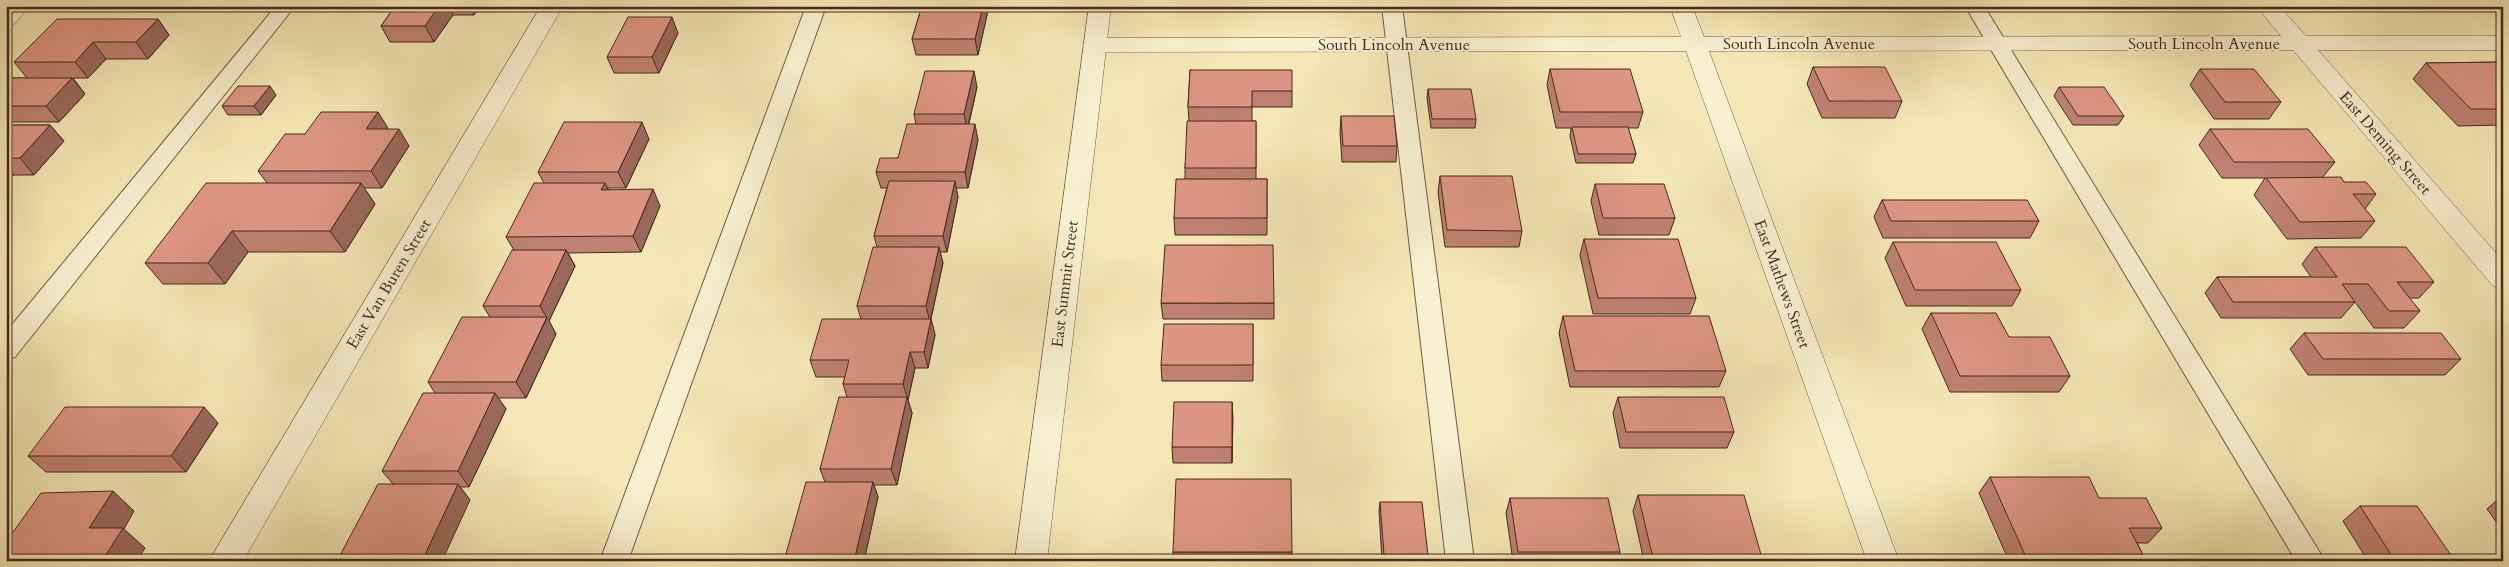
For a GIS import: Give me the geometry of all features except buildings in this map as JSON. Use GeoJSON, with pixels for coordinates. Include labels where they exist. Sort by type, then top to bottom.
{"type":"FeatureCollection","features":[{"type":"Feature","properties":{"kind":"street"},"geometry":{"type":"LineString","coordinates":[[6,19],[19,6]]}},
{"type":"Feature","properties":{"kind":"street","name":"East Van Buren Street"},"geometry":{"type":"LineString","coordinates":[[226,561],[552,6]]}},
{"type":"Feature","properties":{"kind":"street","name":"East Summit Street"},"geometry":{"type":"LineString","coordinates":[[1030,561],[1100,6]]}},
{"type":"Feature","properties":{"kind":"street","name":"East Mathews Street"},"geometry":{"type":"LineString","coordinates":[[1681,6],[1883,561]]}},
{"type":"Feature","properties":{"kind":"street","name":"East Deming Street"},"geometry":{"type":"LineString","coordinates":[[2267,6],[2503,279]]}},
{"type":"Feature","properties":{"kind":"street","name":"South Lincoln Avenue"},"geometry":{"type":"LineString","coordinates":[[1095,45],[2503,43]]}},
{"type":"Feature","properties":{"kind":"lane"},"geometry":{"type":"LineString","coordinates":[[6,350],[286,6]]}},
{"type":"Feature","properties":{"kind":"lane"},"geometry":{"type":"LineString","coordinates":[[614,561],[816,6]]}},
{"type":"Feature","properties":{"kind":"lane"},"geometry":{"type":"LineString","coordinates":[[1392,6],[1460,561]]}},
{"type":"Feature","properties":{"kind":"lane"},"geometry":{"type":"LineString","coordinates":[[1974,6],[2311,561]]}}]}
